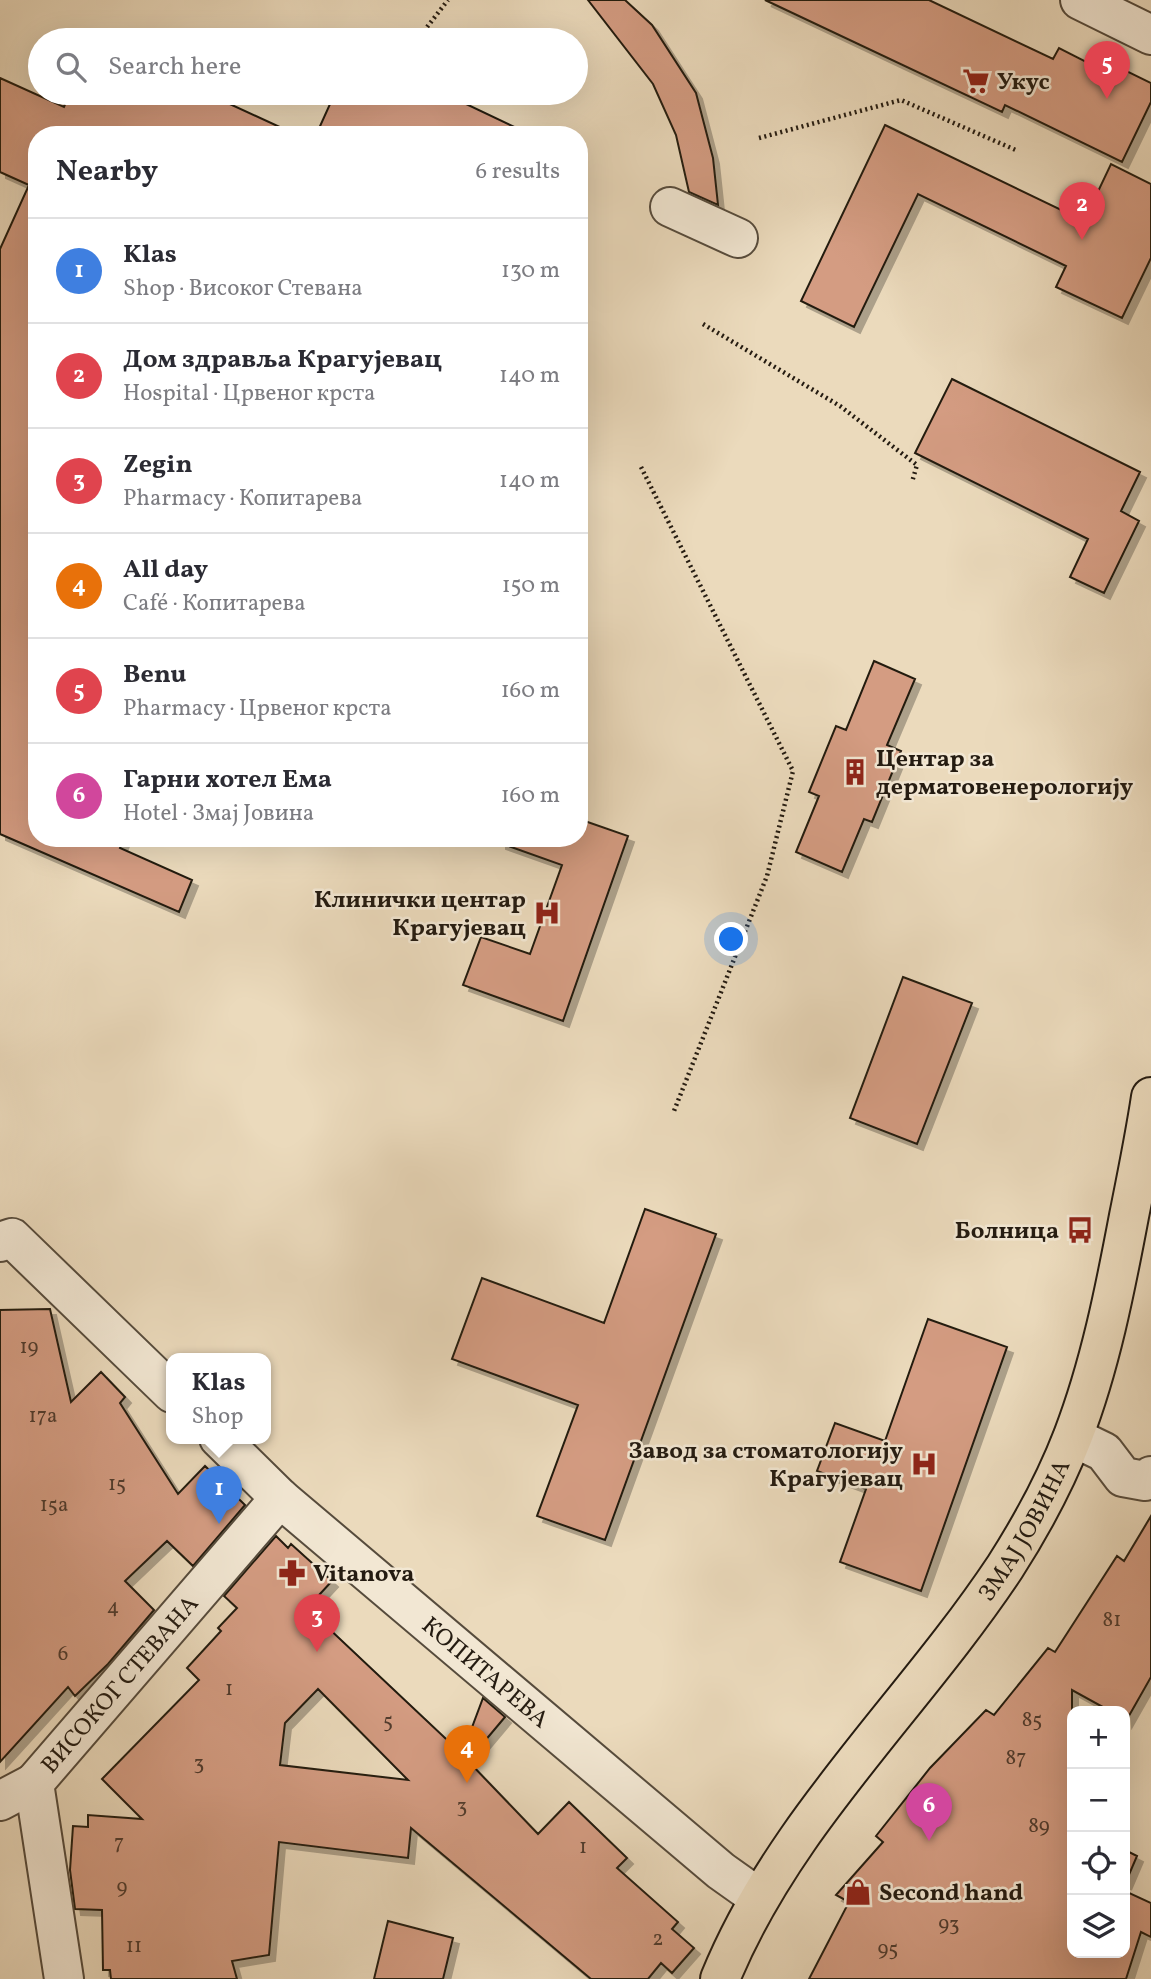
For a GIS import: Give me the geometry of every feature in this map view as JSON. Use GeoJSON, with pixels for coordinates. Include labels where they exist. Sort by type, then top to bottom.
{"type":"FeatureCollection","features":[{"type":"Feature","properties":{"kind":"main road","name":"ЗМАЈ ЈОВИНА"},"geometry":{"type":"LineString","coordinates":[[720,1979],[759,1898],[806,1824],[943,1651],[1005,1567],[1037,1511],[1073,1437],[1097,1360],[1118,1276],[1151,1102]]}},
{"type":"Feature","properties":{"kind":"street"},"geometry":{"type":"LineString","coordinates":[[1080,0],[1151,35]]}},
{"type":"Feature","properties":{"kind":"street"},"geometry":{"type":"LineString","coordinates":[[670,207],[738,238]]}},
{"type":"Feature","properties":{"kind":"street"},"geometry":{"type":"LineString","coordinates":[[0,1242],[12,1238],[166,1387]]}},
{"type":"Feature","properties":{"kind":"street"},"geometry":{"type":"LineString","coordinates":[[1073,1437],[1104,1452],[1123,1476],[1145,1481],[1151,1476]]}},
{"type":"Feature","properties":{"kind":"street","name":"КОПИТАРЕВА"},"geometry":{"type":"LineString","coordinates":[[225,1444],[280,1497],[722,1871],[759,1898]]}},
{"type":"Feature","properties":{"kind":"street","name":"ВИСОКОГ СТЕВАНА"},"geometry":{"type":"LineString","coordinates":[[64,1979],[34,1783],[280,1497]]}},
{"type":"Feature","properties":{"kind":"street"},"geometry":{"type":"LineString","coordinates":[[0,1801],[34,1783]]}},
{"type":"Feature","properties":{"kind":"path"},"geometry":{"type":"LineString","coordinates":[[426,28],[448,0]]}},
{"type":"Feature","properties":{"kind":"path"},"geometry":{"type":"LineString","coordinates":[[759,138],[901,100],[1018,151]]}},
{"type":"Feature","properties":{"kind":"path"},"geometry":{"type":"LineString","coordinates":[[703,324],[839,406],[917,465],[912,482]]}},
{"type":"Feature","properties":{"kind":"path"},"geometry":{"type":"LineString","coordinates":[[641,467],[793,771],[767,876],[674,1111]]}},
{"type":"Feature","properties":{"kind":"building"},"geometry":{"type":"Polygon","coordinates":[[[588,0],[625,0],[652,25],[696,93],[713,158],[718,205],[689,192],[676,135],[653,84],[588,0]]]}},
{"type":"Feature","properties":{"kind":"building"},"geometry":{"type":"Polygon","coordinates":[[[765,0],[929,0],[1053,59],[1059,48],[1092,65],[1096,56],[1151,83],[1151,102],[1122,162],[1005,105],[1002,112],[765,0]]]}},
{"type":"Feature","properties":{"kind":"building"},"geometry":{"type":"Polygon","coordinates":[[[0,78],[28,91],[28,105],[232,105],[278,126],[28,126],[28,185],[0,172],[0,78]]]}},
{"type":"Feature","properties":{"kind":"building"},"geometry":{"type":"Polygon","coordinates":[[[330,105],[468,105],[512,126],[320,126],[330,105]]]}},
{"type":"Feature","properties":{"kind":"building"},"geometry":{"type":"Polygon","coordinates":[[[885,125],[1084,221],[1111,164],[1151,184],[1151,258],[1122,318],[1056,287],[1066,266],[918,194],[854,327],[801,301],[885,125]]]}},
{"type":"Feature","properties":{"kind":"building"},"geometry":{"type":"Polygon","coordinates":[[[28,187],[28,846],[0,834],[0,249],[28,187]]]}},
{"type":"Feature","properties":{"kind":"building"},"geometry":{"type":"Polygon","coordinates":[[[952,379],[1140,472],[1121,511],[1139,521],[1104,593],[1070,577],[1088,539],[915,453],[952,379]]]}},
{"type":"Feature","properties":{"kind":"building","name":"Центар за дерматовенерологију"},"geometry":{"type":"Polygon","coordinates":[[[874,661],[915,679],[887,745],[901,751],[872,822],[864,819],[842,872],[796,852],[819,796],[809,792],[836,726],[846,730],[874,661]]]}},
{"type":"Feature","properties":{"kind":"building"},"geometry":{"type":"Polygon","coordinates":[[[588,822],[628,836],[563,1021],[463,985],[481,937],[530,954],[562,865],[511,847],[588,847],[588,822]]]}},
{"type":"Feature","properties":{"kind":"building"},"geometry":{"type":"Polygon","coordinates":[[[30,847],[120,847],[192,880],[179,912],[30,847]]]}},
{"type":"Feature","properties":{"kind":"building"},"geometry":{"type":"Polygon","coordinates":[[[903,977],[972,1003],[917,1144],[850,1118],[903,977]]]}},
{"type":"Feature","properties":{"kind":"building"},"geometry":{"type":"Polygon","coordinates":[[[645,1209],[716,1234],[605,1540],[537,1516],[578,1405],[452,1359],[482,1278],[604,1323],[645,1209]]]}},
{"type":"Feature","properties":{"kind":"building"},"geometry":{"type":"Polygon","coordinates":[[[50,1309],[71,1402],[101,1372],[125,1397],[120,1403],[178,1494],[205,1466],[245,1505],[193,1566],[167,1541],[125,1581],[154,1610],[108,1664],[75,1696],[68,1687],[0,1762],[0,1310],[50,1309]]]}},
{"type":"Feature","properties":{"kind":"building"},"geometry":{"type":"Polygon","coordinates":[[[928,1319],[1007,1347],[921,1591],[840,1562],[866,1489],[817,1471],[835,1423],[885,1441],[928,1319]]]}},
{"type":"Feature","properties":{"kind":"building"},"geometry":{"type":"Polygon","coordinates":[[[1151,1516],[1151,1677],[1130,1714],[1130,1706],[1101,1706],[1072,1690],[1072,1706],[1067,1706],[1067,1958],[1130,1958],[1130,1893],[1151,1903],[1151,1937],[1141,1932],[1126,1979],[809,1979],[849,1902],[836,1895],[883,1842],[876,1836],[930,1768],[986,1710],[994,1715],[1048,1648],[1055,1652],[1117,1556],[1124,1561],[1151,1516]]]}},
{"type":"Feature","properties":{"kind":"building"},"geometry":{"type":"Polygon","coordinates":[[[276,1536],[288,1548],[291,1544],[332,1581],[307,1608],[462,1754],[483,1698],[505,1717],[468,1761],[538,1834],[569,1802],[627,1858],[617,1868],[678,1922],[672,1929],[694,1948],[672,1973],[661,1963],[648,1979],[591,1979],[411,1828],[408,1858],[279,1842],[269,1955],[232,1961],[237,1979],[111,1979],[110,1970],[103,1970],[102,1910],[75,1909],[70,1870],[73,1826],[88,1827],[88,1815],[142,1819],[102,1779],[199,1680],[187,1668],[221,1631],[218,1628],[237,1608],[224,1596],[276,1536]],[[318,1689],[285,1723],[280,1765],[408,1780],[318,1689]]]}},
{"type":"Feature","properties":{"kind":"building"},"geometry":{"type":"Polygon","coordinates":[[[1130,1852],[1137,1856],[1130,1872],[1130,1852]]]}},
{"type":"Feature","properties":{"kind":"building"},"geometry":{"type":"Polygon","coordinates":[[[388,1921],[453,1938],[443,1979],[374,1979],[388,1921]]]}},
{"type":"Feature","properties":{"kind":"place","name":"Укус"},"geometry":{"type":"Point","coordinates":[976,81]}},
{"type":"Feature","properties":{"kind":"place","name":"Benu"},"geometry":{"type":"Point","coordinates":[1107,99]}},
{"type":"Feature","properties":{"kind":"place","name":"Дом здравља Крагујевац"},"geometry":{"type":"Point","coordinates":[1082,240]}},
{"type":"Feature","properties":{"kind":"place","name":"Центар за дерматовенерологију"},"geometry":{"type":"Point","coordinates":[855,772]}},
{"type":"Feature","properties":{"kind":"place","name":"Клинички центар Крагујевац"},"geometry":{"type":"Point","coordinates":[547,913]}},
{"type":"Feature","properties":{"kind":"place","name":"Болница"},"geometry":{"type":"Point","coordinates":[1080,1230]}},
{"type":"Feature","properties":{"kind":"place","name":"Завод за стоматологију Крагујевац"},"geometry":{"type":"Point","coordinates":[924,1464]}},
{"type":"Feature","properties":{"kind":"place","name":"Klas"},"geometry":{"type":"Point","coordinates":[219,1524]}},
{"type":"Feature","properties":{"kind":"place","name":"Vitanova"},"geometry":{"type":"Point","coordinates":[292,1573]}},
{"type":"Feature","properties":{"kind":"place","name":"Zegin"},"geometry":{"type":"Point","coordinates":[317,1652]}},
{"type":"Feature","properties":{"kind":"place","name":"All day"},"geometry":{"type":"Point","coordinates":[467,1783]}},
{"type":"Feature","properties":{"kind":"place","name":"Гарни хотел Ема"},"geometry":{"type":"Point","coordinates":[929,1841]}},
{"type":"Feature","properties":{"kind":"place","name":"Second hand"},"geometry":{"type":"Point","coordinates":[858,1892]}}]}
